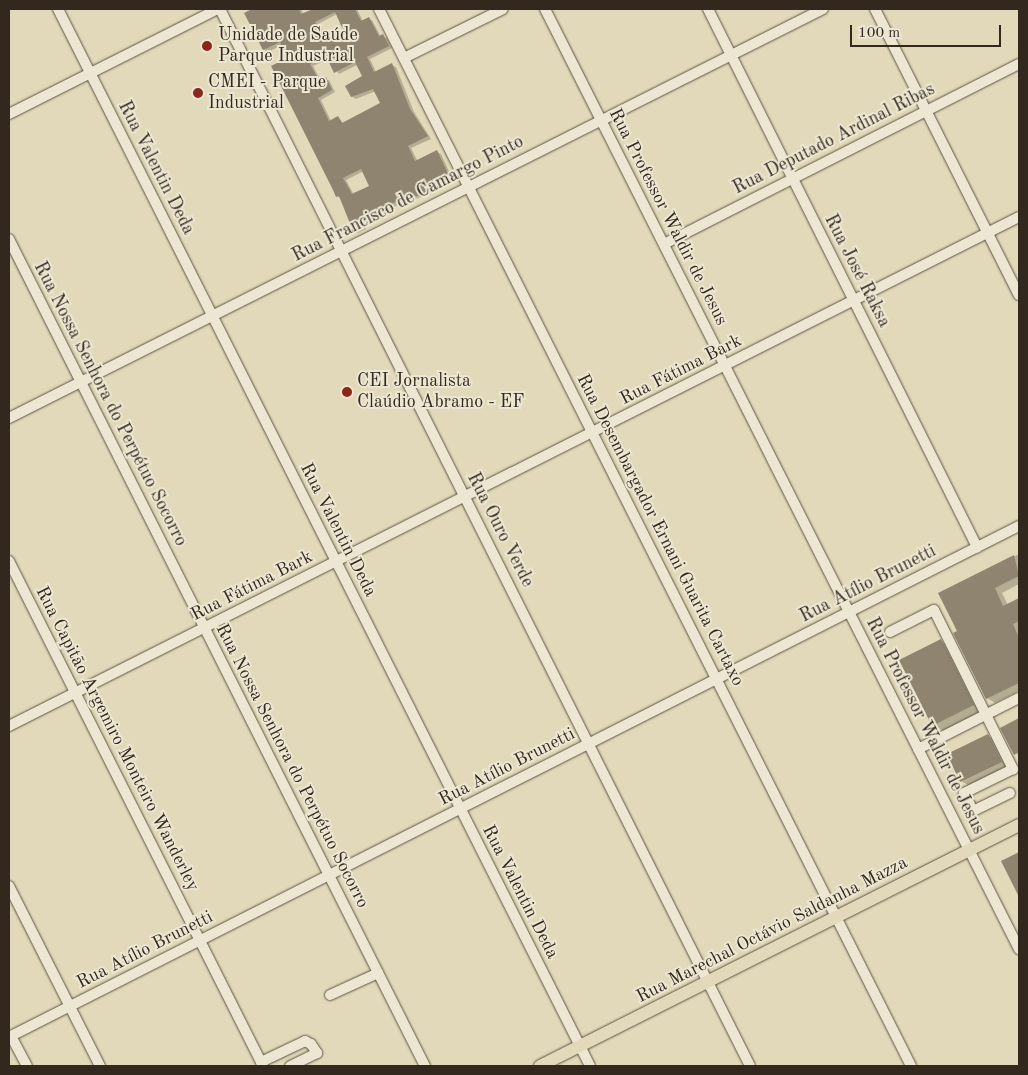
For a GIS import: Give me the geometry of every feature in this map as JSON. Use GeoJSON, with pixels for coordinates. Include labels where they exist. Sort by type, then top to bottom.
{"type":"FeatureCollection","features":[{"type":"Feature","properties":{"kind":"main road","name":"Rua Marechal Octávio Saldanha Mazza"},"geometry":{"type":"LineString","coordinates":[[540,1066],[1019,825]]}},
{"type":"Feature","properties":{"kind":"street","name":"Rua Valentin Deda"},"geometry":{"type":"LineString","coordinates":[[58,9],[590,1066]]}},
{"type":"Feature","properties":{"kind":"street"},"geometry":{"type":"LineString","coordinates":[[9,114],[219,9]]}},
{"type":"Feature","properties":{"kind":"street","name":"Rua Ouro Verde"},"geometry":{"type":"LineString","coordinates":[[219,9],[750,1066]]}},
{"type":"Feature","properties":{"kind":"street","name":"Rua Desembargador Ernani Guarita Cartaxo"},"geometry":{"type":"LineString","coordinates":[[379,9],[911,1066]]}},
{"type":"Feature","properties":{"kind":"street"},"geometry":{"type":"LineString","coordinates":[[404,58],[503,9]]}},
{"type":"Feature","properties":{"kind":"street","name":"Rua Professor Waldir de Jesus"},"geometry":{"type":"LineString","coordinates":[[545,9],[1019,949]]}},
{"type":"Feature","properties":{"kind":"street","name":"Rua José Raksa"},"geometry":{"type":"LineString","coordinates":[[708,9],[977,547]]}},
{"type":"Feature","properties":{"kind":"street","name":"Rua Francisco de Camargo Pinto"},"geometry":{"type":"LineString","coordinates":[[9,418],[823,9]]}},
{"type":"Feature","properties":{"kind":"street"},"geometry":{"type":"LineString","coordinates":[[875,9],[1019,295]]}},
{"type":"Feature","properties":{"kind":"street","name":"Rua Deputado Ardinal Ribas"},"geometry":{"type":"LineString","coordinates":[[664,244],[1019,64]]}},
{"type":"Feature","properties":{"kind":"street","name":"Rua Fátima Bark"},"geometry":{"type":"LineString","coordinates":[[9,726],[1019,217]]}},
{"type":"Feature","properties":{"kind":"street","name":"Rua Nossa Senhora do Perpétuo Socorro"},"geometry":{"type":"LineString","coordinates":[[9,239],[425,1066]]}},
{"type":"Feature","properties":{"kind":"street","name":"Rua Atílio Brunetti"},"geometry":{"type":"LineString","coordinates":[[10,1036],[1019,526]]}},
{"type":"Feature","properties":{"kind":"street","name":"Rua Capitão Argemiro Monteiro Wanderley"},"geometry":{"type":"LineString","coordinates":[[9,561],[262,1064]]}},
{"type":"Feature","properties":{"kind":"street"},"geometry":{"type":"LineString","coordinates":[[890,632],[934,610],[1013,769],[964,793],[974,811],[1010,793]]}},
{"type":"Feature","properties":{"kind":"street"},"geometry":{"type":"LineString","coordinates":[[918,749],[1019,698]]}},
{"type":"Feature","properties":{"kind":"street"},"geometry":{"type":"LineString","coordinates":[[9,886],[100,1066]]}},
{"type":"Feature","properties":{"kind":"street"},"geometry":{"type":"LineString","coordinates":[[330,995],[378,973]]}},
{"type":"Feature","properties":{"kind":"street"},"geometry":{"type":"LineString","coordinates":[[10,1036],[27,1066]]}},
{"type":"Feature","properties":{"kind":"street"},"geometry":{"type":"LineString","coordinates":[[262,1064],[305,1041],[311,1044],[317,1053],[290,1066]]}},
{"type":"Feature","properties":{"kind":"building"},"geometry":{"type":"Polygon","coordinates":[[[252,9],[299,9],[301,14],[313,9],[355,9],[361,21],[369,17],[379,36],[383,34],[389,46],[367,57],[374,72],[392,63],[410,109],[428,136],[408,146],[415,161],[437,150],[450,178],[421,195],[399,200],[360,220],[363,227],[353,231],[339,196],[336,197],[271,66],[287,58],[280,42],[263,50],[244,13],[252,9]],[[335,12],[315,22],[322,35],[326,34],[330,41],[345,34],[335,12]],[[326,56],[310,64],[319,80],[326,77],[332,90],[318,98],[329,121],[338,116],[342,123],[380,103],[373,89],[351,97],[345,86],[362,76],[355,62],[334,73],[326,56]],[[361,169],[343,178],[352,194],[369,186],[361,169]]]}},
{"type":"Feature","properties":{"kind":"building"},"geometry":{"type":"Polygon","coordinates":[[[1014,555],[1019,576],[995,588],[1003,606],[1019,598],[1019,621],[1013,624],[1019,638],[1019,683],[986,699],[953,633],[957,631],[938,593],[1014,555]]]}},
{"type":"Feature","properties":{"kind":"building"},"geometry":{"type":"Polygon","coordinates":[[[941,639],[974,705],[932,726],[899,660],[941,639]]]}},
{"type":"Feature","properties":{"kind":"building"},"geometry":{"type":"Polygon","coordinates":[[[1019,718],[1019,752],[1014,755],[1000,728],[1019,718]]]}},
{"type":"Feature","properties":{"kind":"building"},"geometry":{"type":"Polygon","coordinates":[[[988,734],[1002,762],[960,782],[947,754],[988,734]]]}},
{"type":"Feature","properties":{"kind":"building"},"geometry":{"type":"Polygon","coordinates":[[[1019,852],[1019,897],[1001,861],[1019,852]]]}},
{"type":"Feature","properties":{"kind":"place","name":"Unidade de Saúde Parque Industrial"},"geometry":{"type":"Point","coordinates":[207,46]}},
{"type":"Feature","properties":{"kind":"place","name":"CMEI - Parque Industrial"},"geometry":{"type":"Point","coordinates":[198,93]}},
{"type":"Feature","properties":{"kind":"place","name":"CEI Jornalista Claúdio Abramo - EF"},"geometry":{"type":"Point","coordinates":[347,392]}}]}
